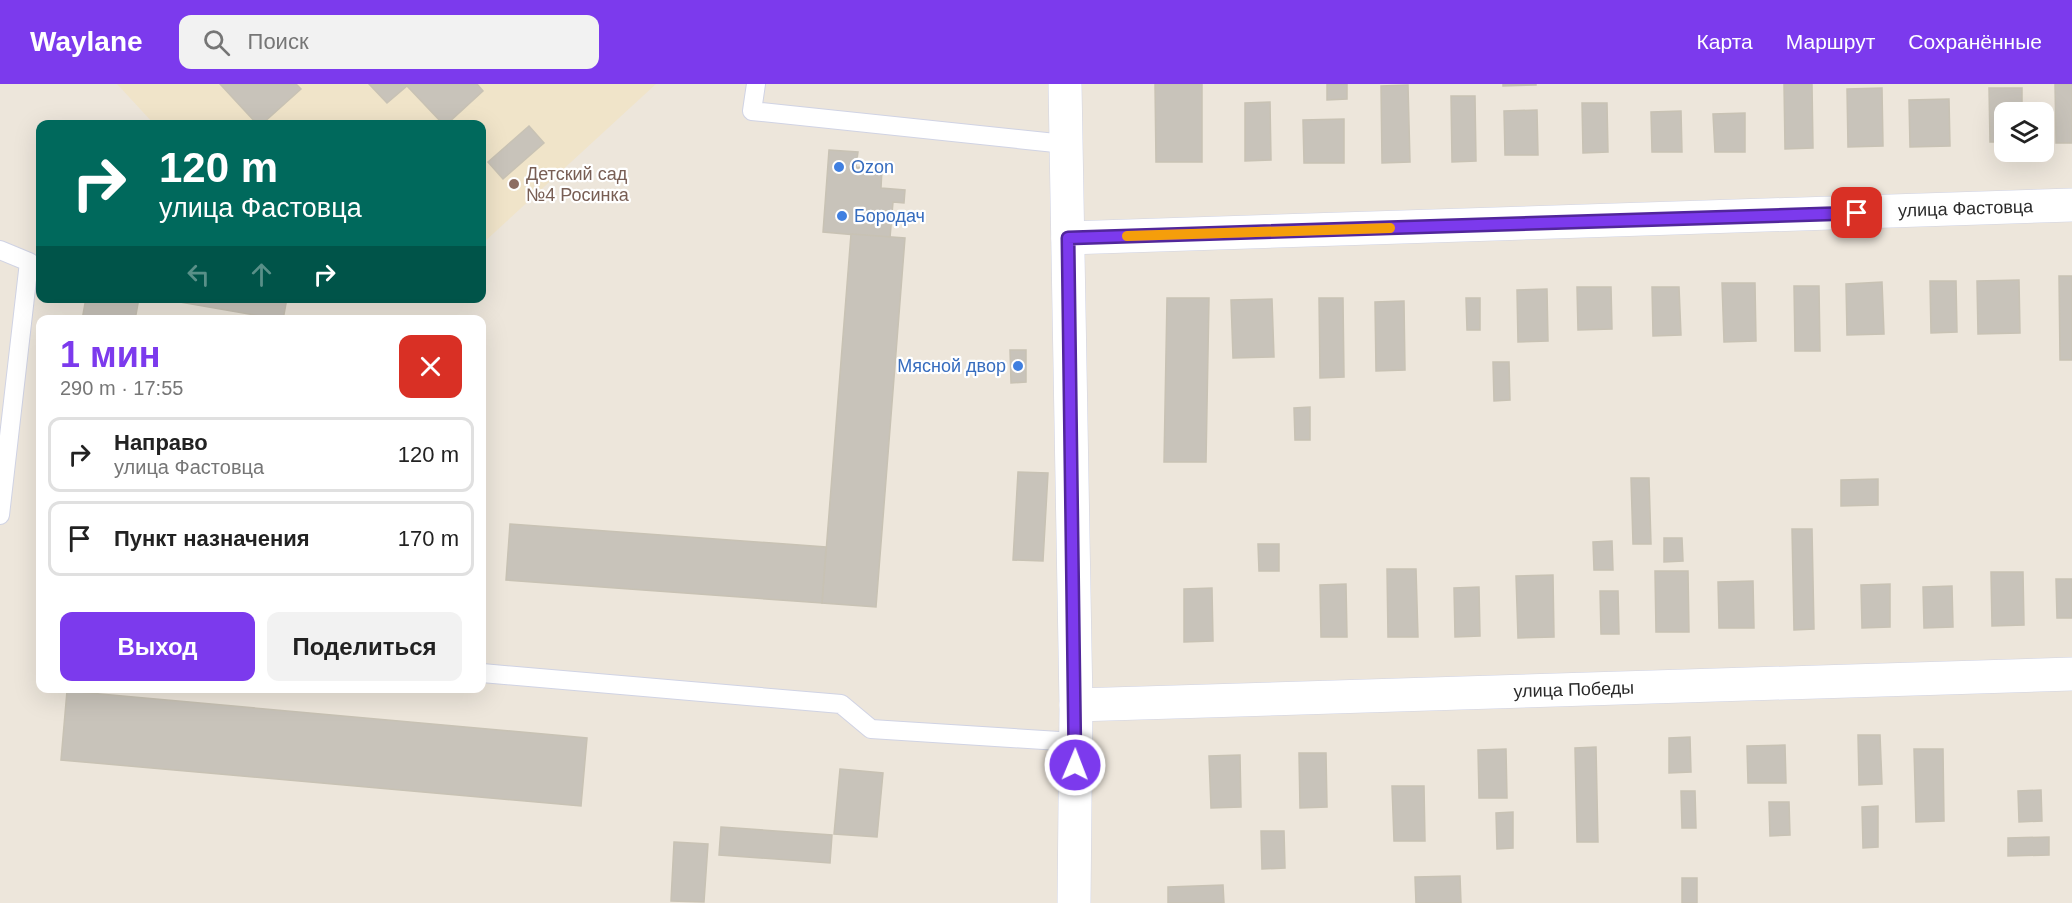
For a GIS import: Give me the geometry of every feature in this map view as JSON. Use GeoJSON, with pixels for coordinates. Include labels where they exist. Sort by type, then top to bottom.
{"type":"FeatureCollection","features":[{"type":"Feature","properties":{"kind":"street"},"geometry":{"type":"LineString","coordinates":[[1065,84],[1076,705],[1074,903]]}},
{"type":"Feature","properties":{"kind":"street","name":"улица Фастовца"},"geometry":{"type":"LineString","coordinates":[[1068,238],[2072,206]]}},
{"type":"Feature","properties":{"kind":"street","name":"улица Победы"},"geometry":{"type":"LineString","coordinates":[[1076,705],[2072,674]]}},
{"type":"Feature","properties":{"kind":"lane"},"geometry":{"type":"LineString","coordinates":[[756,84],[752,111],[1065,144]]}},
{"type":"Feature","properties":{"kind":"lane"},"geometry":{"type":"LineString","coordinates":[[0,250],[29,262],[0,515]]}},
{"type":"Feature","properties":{"kind":"lane"},"geometry":{"type":"LineString","coordinates":[[486,673],[841,704],[871,729],[1075,742]]}},
{"type":"Feature","properties":{"kind":"shaded area","name":"Детский сад №4 Росинка"},"geometry":{"type":"Polygon","coordinates":[[[117,84],[656,84],[486,240],[486,120],[150,120],[117,84]]]}},
{"type":"Feature","properties":{"kind":"building"},"geometry":{"type":"Polygon","coordinates":[[[220,84],[296,84],[301,89],[266,120],[253,120],[220,84]]]}},
{"type":"Feature","properties":{"kind":"building"},"geometry":{"type":"Polygon","coordinates":[[[369,84],[477,84],[483,91],[451,120],[439,120],[407,86],[387,103],[369,84]]]}},
{"type":"Feature","properties":{"kind":"building"},"geometry":{"type":"Polygon","coordinates":[[[1155,84],[1202,84],[1202,162],[1156,162],[1155,84]]]}},
{"type":"Feature","properties":{"kind":"building"},"geometry":{"type":"Polygon","coordinates":[[[1327,84],[1347,84],[1347,99],[1327,100],[1327,84]]]}},
{"type":"Feature","properties":{"kind":"building"},"geometry":{"type":"Polygon","coordinates":[[[1503,84],[1536,84],[1536,85],[1503,86],[1503,84]]]}},
{"type":"Feature","properties":{"kind":"building"},"geometry":{"type":"Polygon","coordinates":[[[1784,84],[1812,84],[1813,148],[1785,149],[1784,84]]]}},
{"type":"Feature","properties":{"kind":"building"},"geometry":{"type":"Polygon","coordinates":[[[2055,84],[2072,84],[2072,143],[2056,143],[2055,84]]]}},
{"type":"Feature","properties":{"kind":"building"},"geometry":{"type":"Polygon","coordinates":[[[1408,85],[1410,162],[1382,163],[1381,86],[1408,85]]]}},
{"type":"Feature","properties":{"kind":"building"},"geometry":{"type":"Polygon","coordinates":[[[1882,88],[1883,146],[1848,147],[1847,89],[1882,88]]]}},
{"type":"Feature","properties":{"kind":"building"},"geometry":{"type":"Polygon","coordinates":[[[1989,88],[2022,88],[2022,102],[1994,102],[1994,142],[1990,142],[1989,88]]]}},
{"type":"Feature","properties":{"kind":"building"},"geometry":{"type":"Polygon","coordinates":[[[1451,96],[1475,96],[1476,161],[1452,162],[1451,96]]]}},
{"type":"Feature","properties":{"kind":"building"},"geometry":{"type":"Polygon","coordinates":[[[1949,99],[1950,146],[1910,147],[1909,100],[1949,99]]]}},
{"type":"Feature","properties":{"kind":"building"},"geometry":{"type":"Polygon","coordinates":[[[1270,102],[1271,160],[1245,161],[1245,103],[1270,102]]]}},
{"type":"Feature","properties":{"kind":"building"},"geometry":{"type":"Polygon","coordinates":[[[1582,103],[1607,103],[1608,152],[1583,153],[1582,103]]]}},
{"type":"Feature","properties":{"kind":"building"},"geometry":{"type":"Polygon","coordinates":[[[1537,110],[1538,155],[1505,155],[1504,111],[1537,110]]]}},
{"type":"Feature","properties":{"kind":"building"},"geometry":{"type":"Polygon","coordinates":[[[1681,111],[1682,152],[1652,152],[1651,112],[1681,111]]]}},
{"type":"Feature","properties":{"kind":"building"},"geometry":{"type":"Polygon","coordinates":[[[1745,113],[1745,152],[1715,152],[1713,114],[1745,113]]]}},
{"type":"Feature","properties":{"kind":"building"},"geometry":{"type":"Polygon","coordinates":[[[1344,119],[1344,163],[1304,163],[1303,120],[1344,119]]]}},
{"type":"Feature","properties":{"kind":"building"},"geometry":{"type":"Polygon","coordinates":[[[529,126],[544,143],[503,179],[488,162],[529,126]]]}},
{"type":"Feature","properties":{"kind":"building"},"geometry":{"type":"Polygon","coordinates":[[[829,150],[858,152],[856,167],[882,169],[881,188],[905,190],[904,203],[893,202],[890,238],[823,232],[829,150]]]}},
{"type":"Feature","properties":{"kind":"building"},"geometry":{"type":"Polygon","coordinates":[[[851,234],[905,238],[876,607],[822,603],[851,234]]]}},
{"type":"Feature","properties":{"kind":"building"},"geometry":{"type":"Polygon","coordinates":[[[2059,276],[2072,276],[2072,360],[2060,360],[2059,276]]]}},
{"type":"Feature","properties":{"kind":"building"},"geometry":{"type":"Polygon","coordinates":[[[2019,280],[2020,333],[1978,334],[1977,281],[2019,280]]]}},
{"type":"Feature","properties":{"kind":"building"},"geometry":{"type":"Polygon","coordinates":[[[1930,281],[1956,281],[1957,332],[1931,333],[1930,281]]]}},
{"type":"Feature","properties":{"kind":"building"},"geometry":{"type":"Polygon","coordinates":[[[1882,282],[1884,334],[1847,335],[1846,284],[1882,282]]]}},
{"type":"Feature","properties":{"kind":"building"},"geometry":{"type":"Polygon","coordinates":[[[1722,283],[1755,283],[1756,341],[1724,342],[1722,283]]]}},
{"type":"Feature","properties":{"kind":"building"},"geometry":{"type":"Polygon","coordinates":[[[1794,286],[1819,286],[1820,351],[1795,351],[1794,286]]]}},
{"type":"Feature","properties":{"kind":"building"},"geometry":{"type":"Polygon","coordinates":[[[1577,287],[1611,287],[1612,329],[1578,330],[1577,287]]]}},
{"type":"Feature","properties":{"kind":"building"},"geometry":{"type":"Polygon","coordinates":[[[1652,287],[1679,287],[1681,335],[1653,336],[1652,287]]]}},
{"type":"Feature","properties":{"kind":"building"},"geometry":{"type":"Polygon","coordinates":[[[1547,289],[1548,341],[1518,342],[1517,290],[1547,289]]]}},
{"type":"Feature","properties":{"kind":"building"},"geometry":{"type":"Polygon","coordinates":[[[1167,298],[1209,298],[1206,462],[1164,462],[1167,298]]]}},
{"type":"Feature","properties":{"kind":"building"},"geometry":{"type":"Polygon","coordinates":[[[1319,298],[1343,298],[1344,377],[1320,378],[1319,298]]]}},
{"type":"Feature","properties":{"kind":"building"},"geometry":{"type":"Polygon","coordinates":[[[1466,298],[1480,298],[1480,330],[1467,330],[1466,298]]]}},
{"type":"Feature","properties":{"kind":"building"},"geometry":{"type":"Polygon","coordinates":[[[1272,299],[1274,357],[1233,358],[1231,300],[1272,299]]]}},
{"type":"Feature","properties":{"kind":"building"},"geometry":{"type":"Polygon","coordinates":[[[1404,301],[1405,370],[1376,371],[1375,302],[1404,301]]]}},
{"type":"Feature","properties":{"kind":"building"},"geometry":{"type":"Polygon","coordinates":[[[85,303],[138,303],[136,315],[83,315],[85,303]]]}},
{"type":"Feature","properties":{"kind":"building"},"geometry":{"type":"Polygon","coordinates":[[[186,303],[286,303],[284,315],[254,315],[186,303]]]}},
{"type":"Feature","properties":{"kind":"building","name":"Мясной двор"},"geometry":{"type":"Polygon","coordinates":[[[1010,350],[1026,350],[1026,382],[1011,383],[1010,350]]]}},
{"type":"Feature","properties":{"kind":"building"},"geometry":{"type":"Polygon","coordinates":[[[1493,362],[1509,362],[1510,400],[1494,401],[1493,362]]]}},
{"type":"Feature","properties":{"kind":"building"},"geometry":{"type":"Polygon","coordinates":[[[1310,407],[1310,440],[1295,440],[1294,408],[1310,407]]]}},
{"type":"Feature","properties":{"kind":"building"},"geometry":{"type":"Polygon","coordinates":[[[1018,472],[1048,473],[1043,561],[1013,560],[1018,472]]]}},
{"type":"Feature","properties":{"kind":"building"},"geometry":{"type":"Polygon","coordinates":[[[1631,478],[1649,478],[1651,544],[1633,544],[1631,478]]]}},
{"type":"Feature","properties":{"kind":"building"},"geometry":{"type":"Polygon","coordinates":[[[1878,479],[1878,505],[1841,506],[1841,480],[1878,479]]]}},
{"type":"Feature","properties":{"kind":"building"},"geometry":{"type":"Polygon","coordinates":[[[510,524],[826,547],[822,603],[506,580],[510,524]]]}},
{"type":"Feature","properties":{"kind":"building"},"geometry":{"type":"Polygon","coordinates":[[[1792,529],[1812,529],[1814,629],[1794,630],[1792,529]]]}},
{"type":"Feature","properties":{"kind":"building"},"geometry":{"type":"Polygon","coordinates":[[[1664,538],[1682,538],[1683,561],[1664,562],[1664,538]]]}},
{"type":"Feature","properties":{"kind":"building"},"geometry":{"type":"Polygon","coordinates":[[[1612,541],[1613,570],[1594,570],[1593,542],[1612,541]]]}},
{"type":"Feature","properties":{"kind":"building"},"geometry":{"type":"Polygon","coordinates":[[[1258,544],[1279,544],[1279,571],[1259,571],[1258,544]]]}},
{"type":"Feature","properties":{"kind":"building"},"geometry":{"type":"Polygon","coordinates":[[[1387,569],[1416,569],[1418,637],[1388,637],[1387,569]]]}},
{"type":"Feature","properties":{"kind":"building"},"geometry":{"type":"Polygon","coordinates":[[[1655,571],[1688,571],[1689,632],[1656,632],[1655,571]]]}},
{"type":"Feature","properties":{"kind":"building"},"geometry":{"type":"Polygon","coordinates":[[[1991,572],[2023,572],[2024,625],[1992,626],[1991,572]]]}},
{"type":"Feature","properties":{"kind":"building"},"geometry":{"type":"Polygon","coordinates":[[[1553,575],[1554,637],[1518,638],[1516,576],[1553,575]]]}},
{"type":"Feature","properties":{"kind":"building"},"geometry":{"type":"Polygon","coordinates":[[[2056,579],[2072,579],[2072,618],[2057,618],[2056,579]]]}},
{"type":"Feature","properties":{"kind":"building"},"geometry":{"type":"Polygon","coordinates":[[[1753,581],[1754,628],[1719,628],[1718,582],[1753,581]]]}},
{"type":"Feature","properties":{"kind":"building"},"geometry":{"type":"Polygon","coordinates":[[[1346,584],[1347,637],[1321,637],[1320,585],[1346,584]]]}},
{"type":"Feature","properties":{"kind":"building"},"geometry":{"type":"Polygon","coordinates":[[[1890,584],[1890,627],[1862,628],[1861,585],[1890,584]]]}},
{"type":"Feature","properties":{"kind":"building"},"geometry":{"type":"Polygon","coordinates":[[[1952,586],[1953,627],[1924,628],[1923,587],[1952,586]]]}},
{"type":"Feature","properties":{"kind":"building"},"geometry":{"type":"Polygon","coordinates":[[[1479,587],[1480,636],[1455,637],[1454,588],[1479,587]]]}},
{"type":"Feature","properties":{"kind":"building"},"geometry":{"type":"Polygon","coordinates":[[[1212,588],[1213,641],[1184,642],[1184,589],[1212,588]]]}},
{"type":"Feature","properties":{"kind":"building"},"geometry":{"type":"Polygon","coordinates":[[[1600,591],[1618,591],[1619,634],[1601,634],[1600,591]]]}},
{"type":"Feature","properties":{"kind":"building"},"geometry":{"type":"Polygon","coordinates":[[[67,693],[89,693],[587,738],[581,806],[61,760],[67,693]]]}},
{"type":"Feature","properties":{"kind":"building"},"geometry":{"type":"Polygon","coordinates":[[[1858,735],[1880,735],[1882,784],[1859,785],[1858,735]]]}},
{"type":"Feature","properties":{"kind":"building"},"geometry":{"type":"Polygon","coordinates":[[[1690,737],[1691,772],[1669,773],[1669,738],[1690,737]]]}},
{"type":"Feature","properties":{"kind":"building"},"geometry":{"type":"Polygon","coordinates":[[[1785,745],[1786,783],[1748,783],[1747,746],[1785,745]]]}},
{"type":"Feature","properties":{"kind":"building"},"geometry":{"type":"Polygon","coordinates":[[[1596,747],[1598,842],[1577,842],[1575,748],[1596,747]]]}},
{"type":"Feature","properties":{"kind":"building"},"geometry":{"type":"Polygon","coordinates":[[[1506,749],[1507,798],[1479,798],[1478,750],[1506,749]]]}},
{"type":"Feature","properties":{"kind":"building"},"geometry":{"type":"Polygon","coordinates":[[[1914,749],[1943,749],[1944,821],[1916,822],[1914,749]]]}},
{"type":"Feature","properties":{"kind":"building"},"geometry":{"type":"Polygon","coordinates":[[[1299,753],[1326,753],[1327,807],[1300,808],[1299,753]]]}},
{"type":"Feature","properties":{"kind":"building"},"geometry":{"type":"Polygon","coordinates":[[[1240,755],[1241,807],[1211,808],[1209,756],[1240,755]]]}},
{"type":"Feature","properties":{"kind":"building"},"geometry":{"type":"Polygon","coordinates":[[[840,769],[883,773],[877,837],[834,834],[840,769]]]}},
{"type":"Feature","properties":{"kind":"building"},"geometry":{"type":"Polygon","coordinates":[[[1392,786],[1424,786],[1425,841],[1394,841],[1392,786]]]}},
{"type":"Feature","properties":{"kind":"building"},"geometry":{"type":"Polygon","coordinates":[[[2041,790],[2042,821],[2019,822],[2018,791],[2041,790]]]}},
{"type":"Feature","properties":{"kind":"building"},"geometry":{"type":"Polygon","coordinates":[[[1681,791],[1695,791],[1696,828],[1682,828],[1681,791]]]}},
{"type":"Feature","properties":{"kind":"building"},"geometry":{"type":"Polygon","coordinates":[[[1769,802],[1789,802],[1790,835],[1770,836],[1769,802]]]}},
{"type":"Feature","properties":{"kind":"building"},"geometry":{"type":"Polygon","coordinates":[[[1878,806],[1878,847],[1863,848],[1862,807],[1878,806]]]}},
{"type":"Feature","properties":{"kind":"building"},"geometry":{"type":"Polygon","coordinates":[[[1513,812],[1513,848],[1497,849],[1496,813],[1513,812]]]}},
{"type":"Feature","properties":{"kind":"building"},"geometry":{"type":"Polygon","coordinates":[[[721,827],[832,835],[830,863],[719,855],[721,827]]]}},
{"type":"Feature","properties":{"kind":"building"},"geometry":{"type":"Polygon","coordinates":[[[1261,831],[1284,831],[1285,868],[1262,869],[1261,831]]]}},
{"type":"Feature","properties":{"kind":"building"},"geometry":{"type":"Polygon","coordinates":[[[2049,837],[2049,855],[2008,856],[2008,838],[2049,837]]]}},
{"type":"Feature","properties":{"kind":"building"},"geometry":{"type":"Polygon","coordinates":[[[674,842],[708,844],[704,902],[671,901],[674,842]]]}},
{"type":"Feature","properties":{"kind":"building"},"geometry":{"type":"Polygon","coordinates":[[[1460,876],[1461,903],[1416,903],[1415,877],[1460,876]]]}},
{"type":"Feature","properties":{"kind":"building"},"geometry":{"type":"Polygon","coordinates":[[[1682,878],[1697,878],[1697,903],[1682,903],[1682,878]]]}},
{"type":"Feature","properties":{"kind":"building"},"geometry":{"type":"Polygon","coordinates":[[[1223,885],[1224,903],[1168,903],[1168,887],[1223,885]]]}},
{"type":"Feature","properties":{"kind":"slow traffic"},"geometry":{"type":"LineString","coordinates":[[1127,236],[1390,228]]}},
{"type":"Feature","properties":{"kind":"place","name":"Ozon"},"geometry":{"type":"Point","coordinates":[839,167]}},
{"type":"Feature","properties":{"kind":"place","name":"Детский сад №4 Росинка"},"geometry":{"type":"Point","coordinates":[514,184]}},
{"type":"Feature","properties":{"kind":"place","name":"Бородач"},"geometry":{"type":"Point","coordinates":[842,216]}},
{"type":"Feature","properties":{"kind":"place","name":"Мясной двор"},"geometry":{"type":"Point","coordinates":[1018,366]}},
{"type":"Feature","properties":{"kind":"route"},"geometry":{"type":"LineString","coordinates":[[1075,765],[1068,238],[1857,213]]}}]}
